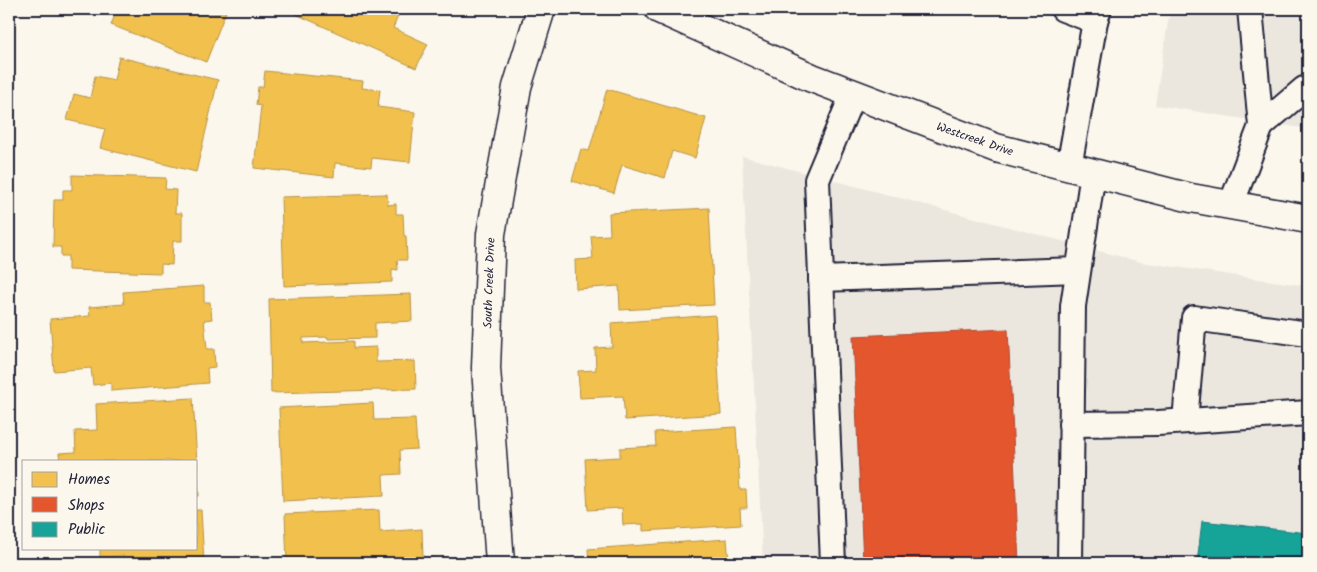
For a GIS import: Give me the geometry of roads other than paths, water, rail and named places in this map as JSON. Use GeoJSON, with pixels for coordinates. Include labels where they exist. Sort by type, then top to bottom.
{"type":"FeatureCollection","features":[{"type":"Feature","properties":{"kind":"street","name":"South Creek Drive"},"geometry":{"type":"LineString","coordinates":[[500,563],[486,368],[491,234],[517,88],[541,9]]}},
{"type":"Feature","properties":{"kind":"street","name":"Westcreek Drive"},"geometry":{"type":"LineString","coordinates":[[659,9],[812,78],[996,148],[1191,198],[1308,218]]}},
{"type":"Feature","properties":{"kind":"lane"},"geometry":{"type":"LineString","coordinates":[[1064,9],[1097,15],[1081,170],[1078,270],[1073,306],[1070,563]]}},
{"type":"Feature","properties":{"kind":"lane"},"geometry":{"type":"LineString","coordinates":[[1231,205],[1261,126],[1250,9]]}},
{"type":"Feature","properties":{"kind":"lane"},"geometry":{"type":"LineString","coordinates":[[1261,126],[1304,89],[1308,89]]}},
{"type":"Feature","properties":{"kind":"lane"},"geometry":{"type":"LineString","coordinates":[[833,563],[816,180],[853,94]]}},
{"type":"Feature","properties":{"kind":"lane"},"geometry":{"type":"LineString","coordinates":[[821,279],[1078,270]]}},
{"type":"Feature","properties":{"kind":"lane"},"geometry":{"type":"LineString","coordinates":[[1185,421],[1194,318],[1308,334]]}},
{"type":"Feature","properties":{"kind":"lane"},"geometry":{"type":"LineString","coordinates":[[1072,424],[1185,421],[1308,413]]}}]}
